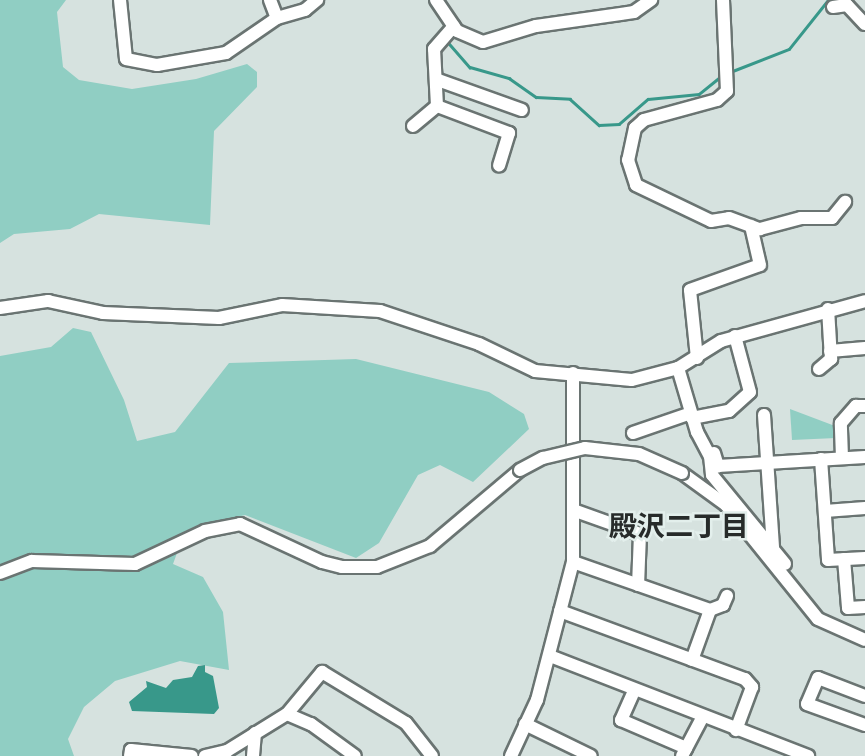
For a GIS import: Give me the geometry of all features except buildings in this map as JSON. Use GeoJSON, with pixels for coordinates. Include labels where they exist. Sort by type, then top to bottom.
{"type":"FeatureCollection","features":[{"type":"Feature","properties":{"kind":"street"},"geometry":{"type":"LineString","coordinates":[[120,0],[126,59],[157,65],[226,53],[277,18],[305,10],[317,0]]}},
{"type":"Feature","properties":{"kind":"street"},"geometry":{"type":"LineString","coordinates":[[270,0],[277,18]]}},
{"type":"Feature","properties":{"kind":"street"},"geometry":{"type":"LineString","coordinates":[[440,2],[463,36],[483,42],[536,26],[634,12],[651,0]]}},
{"type":"Feature","properties":{"kind":"street"},"geometry":{"type":"LineString","coordinates":[[723,0],[727,91],[717,100],[644,120],[632,134],[628,160],[636,185],[645,192],[711,221],[729,218],[760,229],[801,218],[832,218],[845,202]]}},
{"type":"Feature","properties":{"kind":"street"},"geometry":{"type":"LineString","coordinates":[[833,6],[847,5],[865,24]]}},
{"type":"Feature","properties":{"kind":"street"},"geometry":{"type":"LineString","coordinates":[[413,126],[437,106],[438,80],[434,49],[454,26]]}},
{"type":"Feature","properties":{"kind":"street"},"geometry":{"type":"LineString","coordinates":[[438,80],[522,110]]}},
{"type":"Feature","properties":{"kind":"street"},"geometry":{"type":"LineString","coordinates":[[437,106],[509,134],[499,166]]}},
{"type":"Feature","properties":{"kind":"street"},"geometry":{"type":"LineString","coordinates":[[697,358],[691,290],[760,265],[751,226]]}},
{"type":"Feature","properties":{"kind":"street"},"geometry":{"type":"LineString","coordinates":[[0,307],[47,301],[103,313],[219,318],[282,305],[380,312],[480,344],[535,371],[644,380],[678,368],[735,336],[865,301]]}},
{"type":"Feature","properties":{"kind":"street"},"geometry":{"type":"LineString","coordinates":[[819,369],[831,359],[828,309]]}},
{"type":"Feature","properties":{"kind":"street"},"geometry":{"type":"LineString","coordinates":[[633,433],[692,415],[729,411],[750,392],[735,336]]}},
{"type":"Feature","properties":{"kind":"street"},"geometry":{"type":"LineString","coordinates":[[830,351],[865,348]]}},
{"type":"Feature","properties":{"kind":"street"},"geometry":{"type":"LineString","coordinates":[[678,368],[692,415],[710,456],[712,475],[785,564]]}},
{"type":"Feature","properties":{"kind":"street"},"geometry":{"type":"LineString","coordinates":[[511,756],[550,656],[573,562],[573,373]]}},
{"type":"Feature","properties":{"kind":"street"},"geometry":{"type":"LineString","coordinates":[[842,458],[841,424],[856,406],[865,406]]}},
{"type":"Feature","properties":{"kind":"street"},"geometry":{"type":"LineString","coordinates":[[764,415],[773,548]]}},
{"type":"Feature","properties":{"kind":"street"},"geometry":{"type":"LineString","coordinates":[[702,442],[707,439],[718,466],[865,457]]}},
{"type":"Feature","properties":{"kind":"street"},"geometry":{"type":"LineString","coordinates":[[0,573],[32,561],[119,566],[155,557],[205,531],[240,524],[322,562],[342,567],[377,567],[430,546],[484,496],[520,470],[543,457],[585,448],[639,454],[682,473],[710,491],[751,532],[813,614],[844,634],[865,640]]}},
{"type":"Feature","properties":{"kind":"street"},"geometry":{"type":"LineString","coordinates":[[821,459],[828,560],[865,558]]}},
{"type":"Feature","properties":{"kind":"street"},"geometry":{"type":"LineString","coordinates":[[825,511],[865,508]]}},
{"type":"Feature","properties":{"kind":"street"},"geometry":{"type":"LineString","coordinates":[[573,510],[640,534],[638,585]]}},
{"type":"Feature","properties":{"kind":"street"},"geometry":{"type":"LineString","coordinates":[[844,559],[848,608],[865,607]]}},
{"type":"Feature","properties":{"kind":"street"},"geometry":{"type":"LineString","coordinates":[[573,562],[710,610],[723,605],[727,596]]}},
{"type":"Feature","properties":{"kind":"street"},"geometry":{"type":"LineString","coordinates":[[692,660],[710,610]]}},
{"type":"Feature","properties":{"kind":"street"},"geometry":{"type":"LineString","coordinates":[[560,611],[745,679],[751,687],[736,730]]}},
{"type":"Feature","properties":{"kind":"street"},"geometry":{"type":"LineString","coordinates":[[550,656],[702,718],[807,756]]}},
{"type":"Feature","properties":{"kind":"street"},"geometry":{"type":"LineString","coordinates":[[205,756],[227,751],[287,714],[322,672],[373,699],[406,723],[432,756]]}},
{"type":"Feature","properties":{"kind":"street"},"geometry":{"type":"LineString","coordinates":[[865,696],[818,678],[807,705],[865,725]]}},
{"type":"Feature","properties":{"kind":"street"},"geometry":{"type":"LineString","coordinates":[[634,691],[621,720],[684,752],[702,718]]}},
{"type":"Feature","properties":{"kind":"street"},"geometry":{"type":"LineString","coordinates":[[287,714],[311,724],[355,756]]}},
{"type":"Feature","properties":{"kind":"street"},"geometry":{"type":"LineString","coordinates":[[525,724],[591,756]]}},
{"type":"Feature","properties":{"kind":"street"},"geometry":{"type":"LineString","coordinates":[[253,756],[255,733]]}},
{"type":"Feature","properties":{"kind":"street"},"geometry":{"type":"LineString","coordinates":[[130,756],[131,750],[192,756]]}},
{"type":"Feature","properties":{"kind":"shaded area"},"geometry":{"type":"Polygon","coordinates":[[[0,0],[66,0],[57,12],[63,67],[79,80],[132,89],[196,79],[247,64],[257,72],[257,87],[214,131],[210,225],[99,214],[70,229],[14,234],[0,243],[0,0]]]}},
{"type":"Feature","properties":{"kind":"shaded area"},"geometry":{"type":"Polygon","coordinates":[[[73,328],[91,332],[124,400],[137,441],[175,432],[229,363],[356,359],[489,392],[524,414],[529,429],[473,482],[440,465],[418,475],[379,543],[356,558],[245,515],[185,531],[173,564],[203,577],[223,612],[229,670],[180,661],[115,681],[84,707],[68,739],[74,756],[0,756],[0,356],[51,347],[73,328]]]}},
{"type":"Feature","properties":{"kind":"shaded area"},"geometry":{"type":"Polygon","coordinates":[[[790,409],[835,426],[836,438],[792,440],[790,409]]]}},
{"type":"Feature","properties":{"kind":"shaded area"},"geometry":{"type":"Polygon","coordinates":[[[205,665],[205,672],[213,676],[219,708],[214,714],[132,711],[129,702],[147,687],[146,681],[166,688],[173,680],[192,677],[198,666],[205,665]]]}},
{"type":"Feature","properties":{"kind":"waterway"},"geometry":{"type":"LineString","coordinates":[[730,72],[789,49],[828,0]]}},
{"type":"Feature","properties":{"kind":"waterway"},"geometry":{"type":"LineString","coordinates":[[447,41],[470,67],[509,78],[536,97],[570,99],[599,125],[619,124],[648,99],[699,94],[721,76]]}},
{"type":"Feature","properties":{"kind":"district","name":"殿沢二丁目"},"geometry":{"type":"Point","coordinates":[679,525]}}]}
